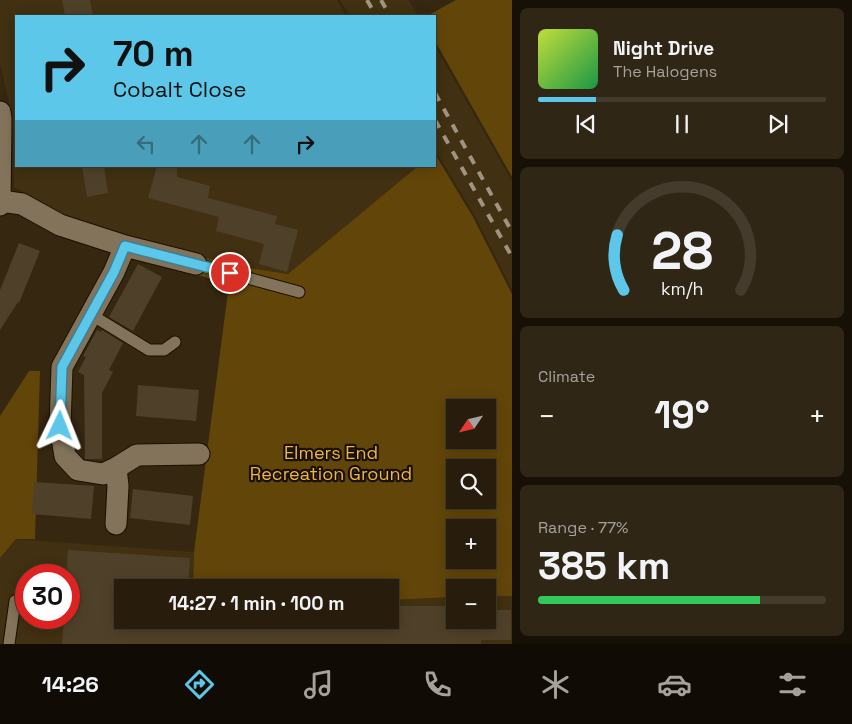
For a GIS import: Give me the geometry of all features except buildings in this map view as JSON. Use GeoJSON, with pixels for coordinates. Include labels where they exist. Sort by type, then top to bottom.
{"type":"FeatureCollection","features":[{"type":"Feature","properties":{"kind":"street"},"geometry":{"type":"LineString","coordinates":[[0,112],[1,203],[22,204],[60,225],[125,246],[196,264]]}},
{"type":"Feature","properties":{"kind":"street"},"geometry":{"type":"LineString","coordinates":[[125,246],[114,272],[62,367],[60,426],[65,456],[78,470],[104,474],[137,455],[199,454]]}},
{"type":"Feature","properties":{"kind":"street"},"geometry":{"type":"LineString","coordinates":[[116,468],[118,486],[116,524]]}},
{"type":"Feature","properties":{"kind":"lane"},"geometry":{"type":"LineString","coordinates":[[196,264],[299,292]]}},
{"type":"Feature","properties":{"kind":"lane"},"geometry":{"type":"LineString","coordinates":[[90,314],[149,350],[164,350],[175,342]]}},
{"type":"Feature","properties":{"kind":"lane"},"geometry":{"type":"LineString","coordinates":[[9,644],[15,601]]}},
{"type":"Feature","properties":{"kind":"shaded area"},"geometry":{"type":"Polygon","coordinates":[[[0,0],[337,0],[345,15],[15,15],[15,167],[417,167],[288,274],[242,267],[187,253],[63,216],[14,187],[12,116],[0,63],[0,0]]]}},
{"type":"Feature","properties":{"kind":"shaded area"},"geometry":{"type":"Polygon","coordinates":[[[340,0],[409,0],[417,15],[349,15],[340,0]]]}},
{"type":"Feature","properties":{"kind":"shaded area"},"geometry":{"type":"Polygon","coordinates":[[[436,48],[512,181],[512,290],[475,216],[436,152],[436,48]]]}},
{"type":"Feature","properties":{"kind":"shaded area"},"geometry":{"type":"Polygon","coordinates":[[[16,539],[194,552],[193,579],[114,579],[114,629],[399,629],[399,600],[446,597],[446,629],[496,629],[496,596],[512,596],[512,644],[0,644],[0,558],[16,539]]]}},
{"type":"Feature","properties":{"kind":"green space"},"geometry":{"type":"Polygon","coordinates":[[[456,0],[512,0],[512,177],[436,43],[436,15],[429,15],[456,0]]]}},
{"type":"Feature","properties":{"kind":"green space","name":"Elmers End Recreation Ground"},"geometry":{"type":"Polygon","coordinates":[[[436,156],[473,217],[512,294],[512,596],[496,596],[496,579],[446,579],[446,597],[399,600],[399,579],[193,579],[194,552],[229,284],[194,274],[198,256],[242,267],[288,274],[417,167],[436,167],[436,156]]]}},
{"type":"Feature","properties":{"kind":"green space"},"geometry":{"type":"Polygon","coordinates":[[[29,371],[40,371],[35,539],[16,539],[0,558],[0,416],[29,371]]]}},
{"type":"Feature","properties":{"kind":"railway"},"geometry":{"type":"LineString","coordinates":[[367,0],[375,15]]}},
{"type":"Feature","properties":{"kind":"railway"},"geometry":{"type":"LineString","coordinates":[[381,0],[389,15]]}},
{"type":"Feature","properties":{"kind":"railway"},"geometry":{"type":"LineString","coordinates":[[436,95],[512,232]]}},
{"type":"Feature","properties":{"kind":"railway"},"geometry":{"type":"LineString","coordinates":[[436,122],[512,257]]}},
{"type":"Feature","properties":{"kind":"route"},"geometry":{"type":"LineString","coordinates":[[60,426],[62,367],[114,272],[125,246],[230,273]]}}]}
